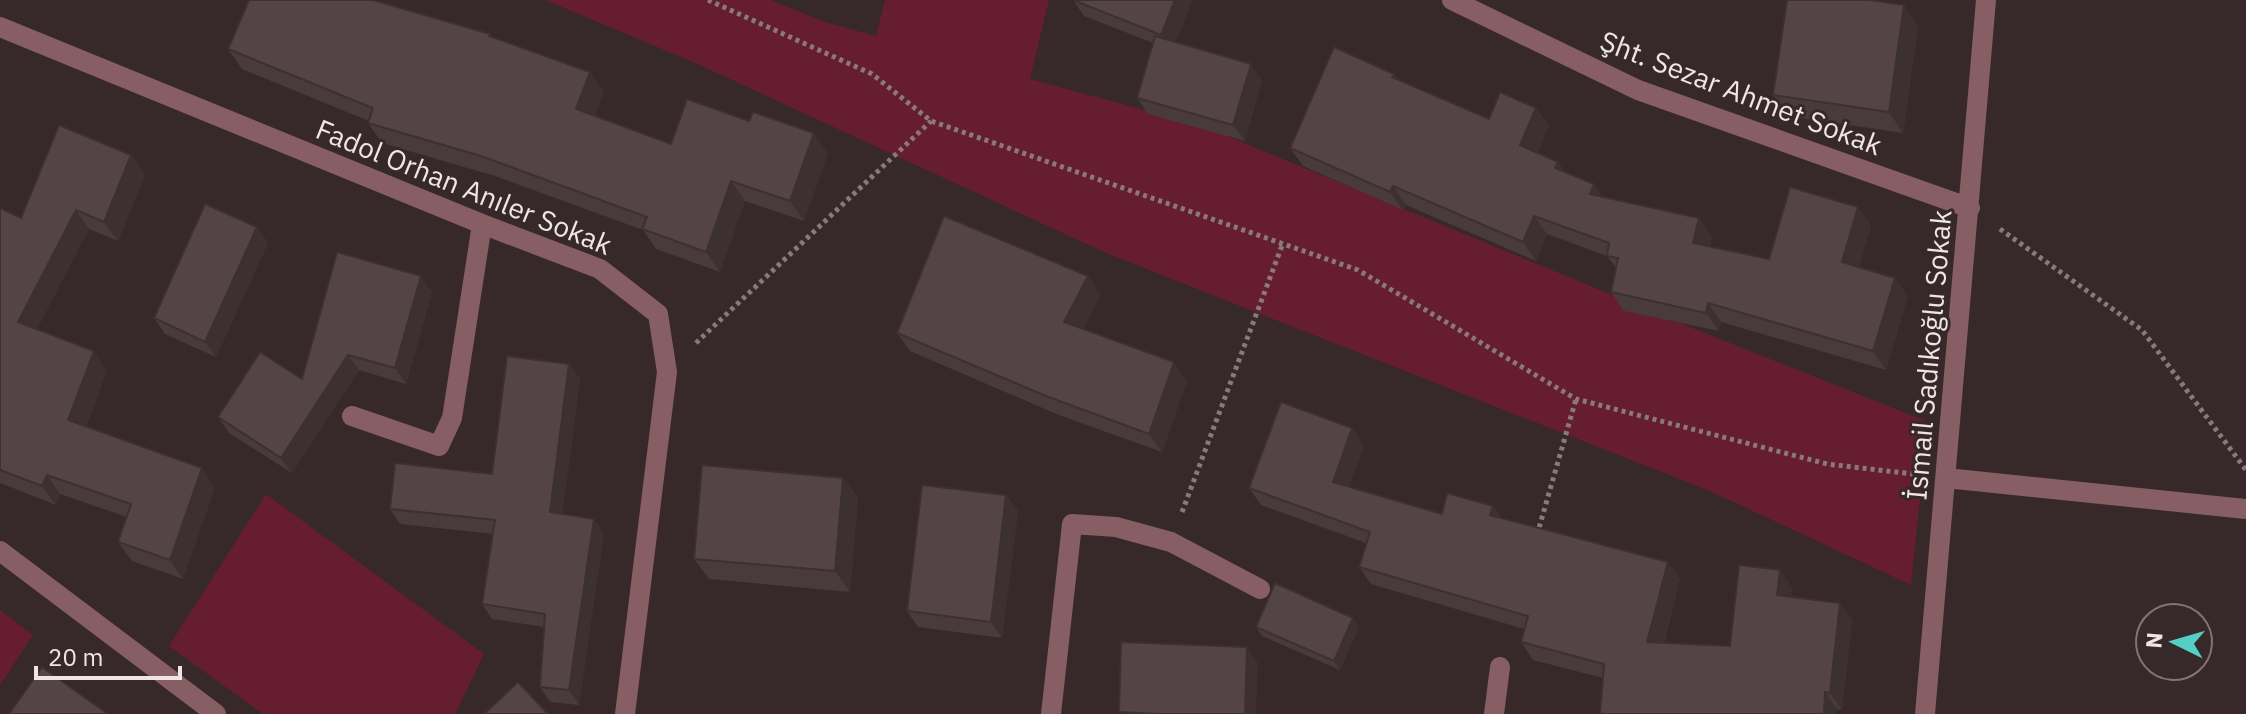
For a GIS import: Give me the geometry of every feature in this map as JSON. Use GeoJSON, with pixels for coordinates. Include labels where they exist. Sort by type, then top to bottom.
{"type":"FeatureCollection","features":[{"type":"Feature","properties":{"kind":"street","name":"Şht. Sezar Ahmet Sokak"},"geometry":{"type":"LineString","coordinates":[[1452,0],[1638,90],[1970,208]]}},
{"type":"Feature","properties":{"kind":"street","name":"İsmail Sadıkoğlu Sokak"},"geometry":{"type":"LineString","coordinates":[[1925,714],[1986,0]]}},
{"type":"Feature","properties":{"kind":"street","name":"Fadol Orhan Anıler Sokak"},"geometry":{"type":"LineString","coordinates":[[0,27],[482,224],[600,269],[658,314],[667,372],[625,714]]}},
{"type":"Feature","properties":{"kind":"street"},"geometry":{"type":"LineString","coordinates":[[352,416],[439,446],[452,418],[482,224]]}},
{"type":"Feature","properties":{"kind":"street"},"geometry":{"type":"LineString","coordinates":[[1946,478],[2246,509]]}},
{"type":"Feature","properties":{"kind":"street"},"geometry":{"type":"LineString","coordinates":[[1051,714],[1072,524],[1116,527],[1171,542],[1260,589]]}},
{"type":"Feature","properties":{"kind":"street"},"geometry":{"type":"LineString","coordinates":[[0,551],[216,714]]}},
{"type":"Feature","properties":{"kind":"street"},"geometry":{"type":"LineString","coordinates":[[1494,714],[1500,667]]}},
{"type":"Feature","properties":{"kind":"path"},"geometry":{"type":"LineString","coordinates":[[708,0],[872,74],[931,121],[1358,270],[1576,399],[1827,464],[1946,478]]}},
{"type":"Feature","properties":{"kind":"path"},"geometry":{"type":"LineString","coordinates":[[667,372],[931,121]]}},
{"type":"Feature","properties":{"kind":"path"},"geometry":{"type":"LineString","coordinates":[[1970,208],[2142,330],[2246,470]]}},
{"type":"Feature","properties":{"kind":"path"},"geometry":{"type":"LineString","coordinates":[[1171,542],[1283,243]]}},
{"type":"Feature","properties":{"kind":"path"},"geometry":{"type":"LineString","coordinates":[[1533,548],[1576,399]]}},
{"type":"Feature","properties":{"kind":"shaded area"},"geometry":{"type":"Polygon","coordinates":[[[545,0],[771,0],[825,22],[876,36],[885,0],[1049,0],[1030,79],[1203,126],[1928,422],[1911,585],[1712,492],[1106,253],[693,62],[545,0]]]}},
{"type":"Feature","properties":{"kind":"shaded area"},"geometry":{"type":"Polygon","coordinates":[[[266,494],[484,654],[455,714],[263,714],[169,646],[266,494]]]}},
{"type":"Feature","properties":{"kind":"shaded area"},"geometry":{"type":"Polygon","coordinates":[[[0,610],[33,635],[0,685],[0,610]]]}},
{"type":"Feature","properties":{"kind":"building"},"geometry":{"type":"Polygon","coordinates":[[[249,0],[373,0],[490,34],[590,72],[576,109],[671,144],[687,99],[749,121],[753,112],[814,133],[790,201],[731,181],[706,252],[642,229],[647,217],[481,156],[368,123],[373,108],[228,49],[249,0]]]}},
{"type":"Feature","properties":{"kind":"building"},"geometry":{"type":"Polygon","coordinates":[[[1073,0],[1175,0],[1161,35],[1073,0]]]}},
{"type":"Feature","properties":{"kind":"building"},"geometry":{"type":"Polygon","coordinates":[[[1787,0],[1870,0],[1904,5],[1889,112],[1773,95],[1787,0]]]}},
{"type":"Feature","properties":{"kind":"building"},"geometry":{"type":"Polygon","coordinates":[[[1155,36],[1251,64],[1233,125],[1137,98],[1155,36]]]}},
{"type":"Feature","properties":{"kind":"building"},"geometry":{"type":"Polygon","coordinates":[[[1334,47],[1394,74],[1392,77],[1489,119],[1500,92],[1536,108],[1520,145],[1558,162],[1555,168],[1594,184],[1590,194],[1699,218],[1693,243],[1769,259],[1790,187],[1858,207],[1842,262],[1895,278],[1873,351],[1708,303],[1706,313],[1611,292],[1618,258],[1607,256],[1609,243],[1534,216],[1523,242],[1393,186],[1390,192],[1290,148],[1334,47]]]}},
{"type":"Feature","properties":{"kind":"building"},"geometry":{"type":"Polygon","coordinates":[[[59,125],[131,155],[104,222],[76,210],[18,322],[94,351],[68,420],[202,468],[170,560],[118,542],[131,504],[47,475],[42,486],[0,470],[0,208],[21,218],[59,125]]]}},
{"type":"Feature","properties":{"kind":"building"},"geometry":{"type":"Polygon","coordinates":[[[205,204],[257,227],[205,342],[154,318],[205,204]]]}},
{"type":"Feature","properties":{"kind":"building"},"geometry":{"type":"Polygon","coordinates":[[[944,216],[1088,276],[1064,322],[1174,362],[1149,434],[1046,396],[897,333],[944,216]]]}},
{"type":"Feature","properties":{"kind":"building"},"geometry":{"type":"Polygon","coordinates":[[[337,252],[421,276],[395,368],[348,355],[281,458],[218,417],[260,352],[302,379],[337,252]]]}},
{"type":"Feature","properties":{"kind":"building"},"geometry":{"type":"Polygon","coordinates":[[[507,356],[569,364],[550,512],[594,519],[569,690],[540,687],[545,614],[482,604],[495,520],[390,509],[395,463],[492,474],[507,356]]]}},
{"type":"Feature","properties":{"kind":"building"},"geometry":{"type":"Polygon","coordinates":[[[1281,402],[1352,428],[1333,482],[1442,514],[1447,493],[1493,506],[1490,515],[1668,562],[1647,642],[1730,646],[1739,565],[1780,570],[1777,595],[1840,603],[1830,693],[1825,692],[1824,714],[1600,714],[1604,664],[1521,642],[1528,616],[1359,567],[1370,532],[1249,488],[1281,402]]]}},
{"type":"Feature","properties":{"kind":"building"},"geometry":{"type":"Polygon","coordinates":[[[702,465],[843,478],[835,571],[694,559],[702,465]]]}},
{"type":"Feature","properties":{"kind":"building"},"geometry":{"type":"Polygon","coordinates":[[[922,485],[1006,495],[991,622],[907,611],[922,485]]]}},
{"type":"Feature","properties":{"kind":"building"},"geometry":{"type":"Polygon","coordinates":[[[1275,583],[1353,618],[1334,661],[1256,627],[1275,583]]]}},
{"type":"Feature","properties":{"kind":"building"},"geometry":{"type":"Polygon","coordinates":[[[1121,642],[1247,647],[1245,714],[1119,712],[1121,642]]]}},
{"type":"Feature","properties":{"kind":"building"},"geometry":{"type":"Polygon","coordinates":[[[42,667],[108,714],[9,714],[42,667]]]}},
{"type":"Feature","properties":{"kind":"building"},"geometry":{"type":"Polygon","coordinates":[[[518,682],[548,714],[484,714],[518,682]]]}}]}
